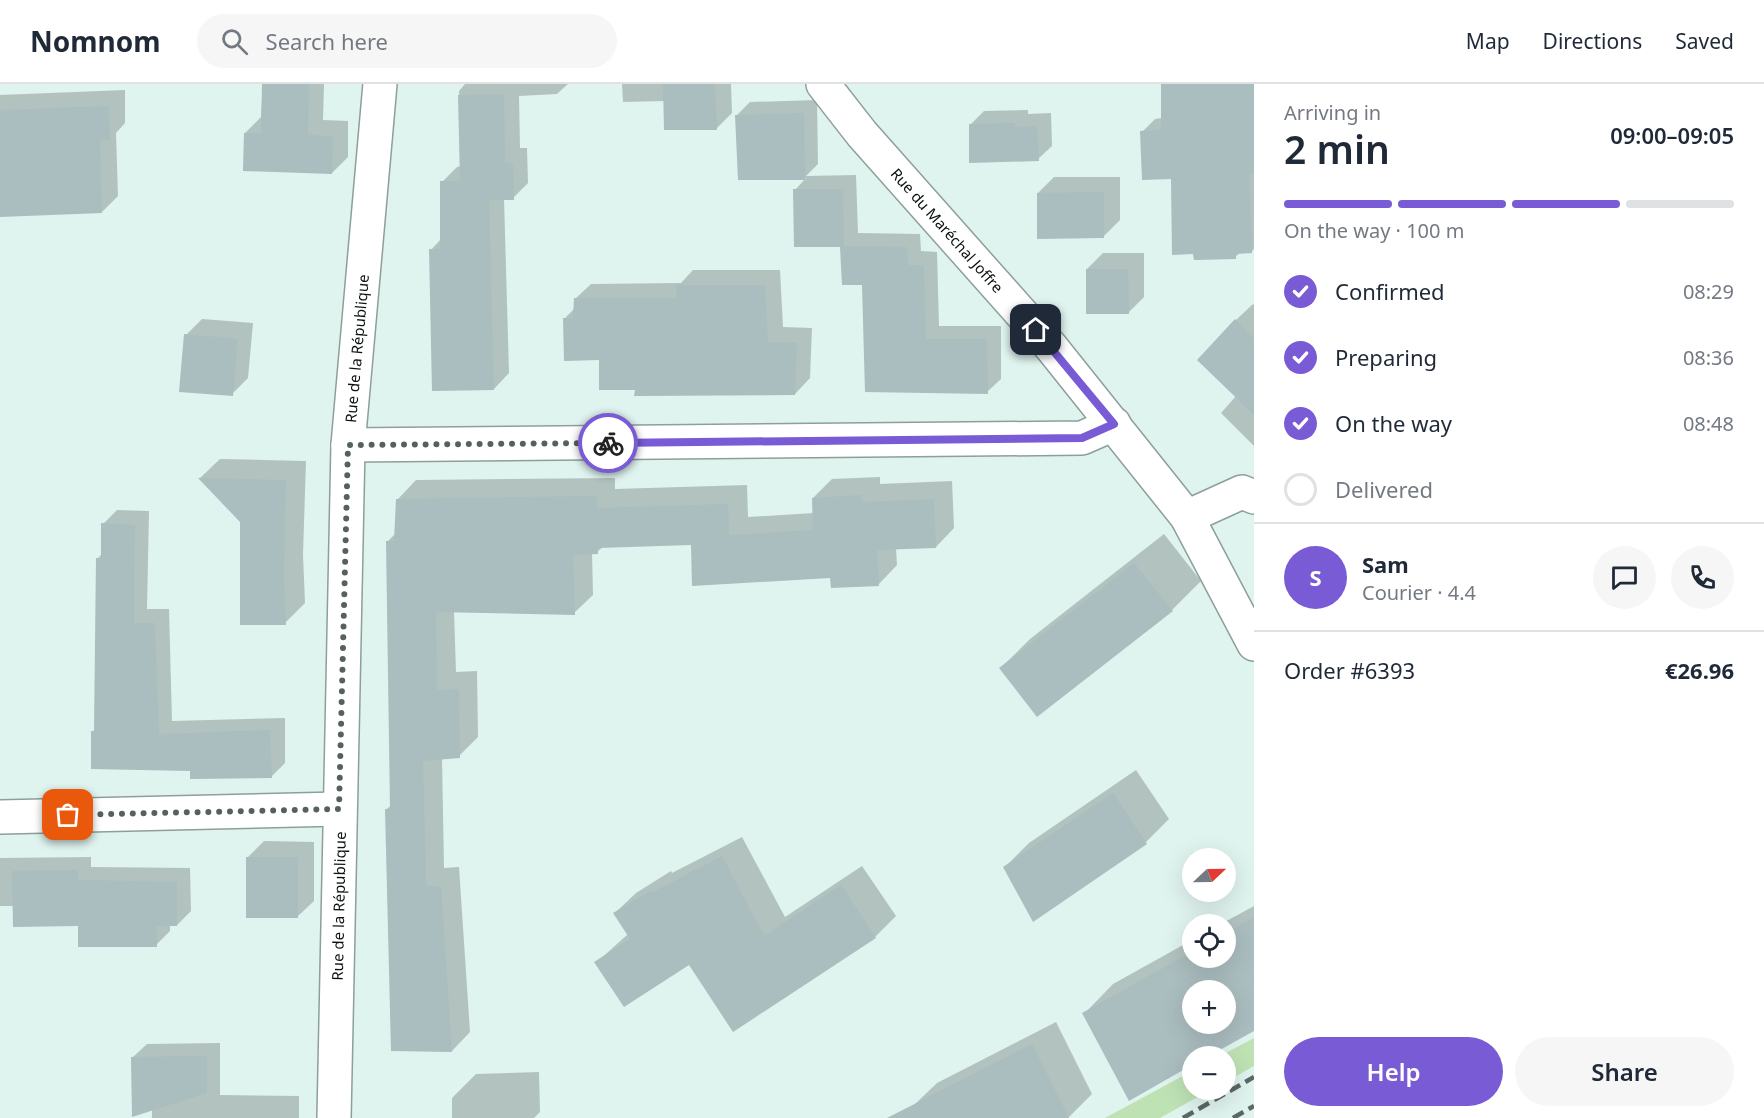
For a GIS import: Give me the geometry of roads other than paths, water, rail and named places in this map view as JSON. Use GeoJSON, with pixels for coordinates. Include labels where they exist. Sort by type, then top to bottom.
{"type":"FeatureCollection","features":[{"type":"Feature","properties":{"kind":"street","name":"Rue de la République"},"geometry":{"type":"LineString","coordinates":[[334,1118],[348,445],[380,84]]}},
{"type":"Feature","properties":{"kind":"street","name":"Rue du Maréchal Joffre"},"geometry":{"type":"LineString","coordinates":[[823,84],[870,143],[1052,348],[1186,517],[1254,644]]}},
{"type":"Feature","properties":{"kind":"street"},"geometry":{"type":"LineString","coordinates":[[348,445],[1082,438],[1114,424]]}},
{"type":"Feature","properties":{"kind":"street"},"geometry":{"type":"LineString","coordinates":[[1186,517],[1242,492],[1254,497]]}},
{"type":"Feature","properties":{"kind":"street"},"geometry":{"type":"LineString","coordinates":[[0,817],[339,809]]}},
{"type":"Feature","properties":{"kind":"railway"},"geometry":{"type":"LineString","coordinates":[[1183,1118],[1254,1077]]}},
{"type":"Feature","properties":{"kind":"railway"},"geometry":{"type":"LineString","coordinates":[[1233,1118],[1254,1106]]}}]}
